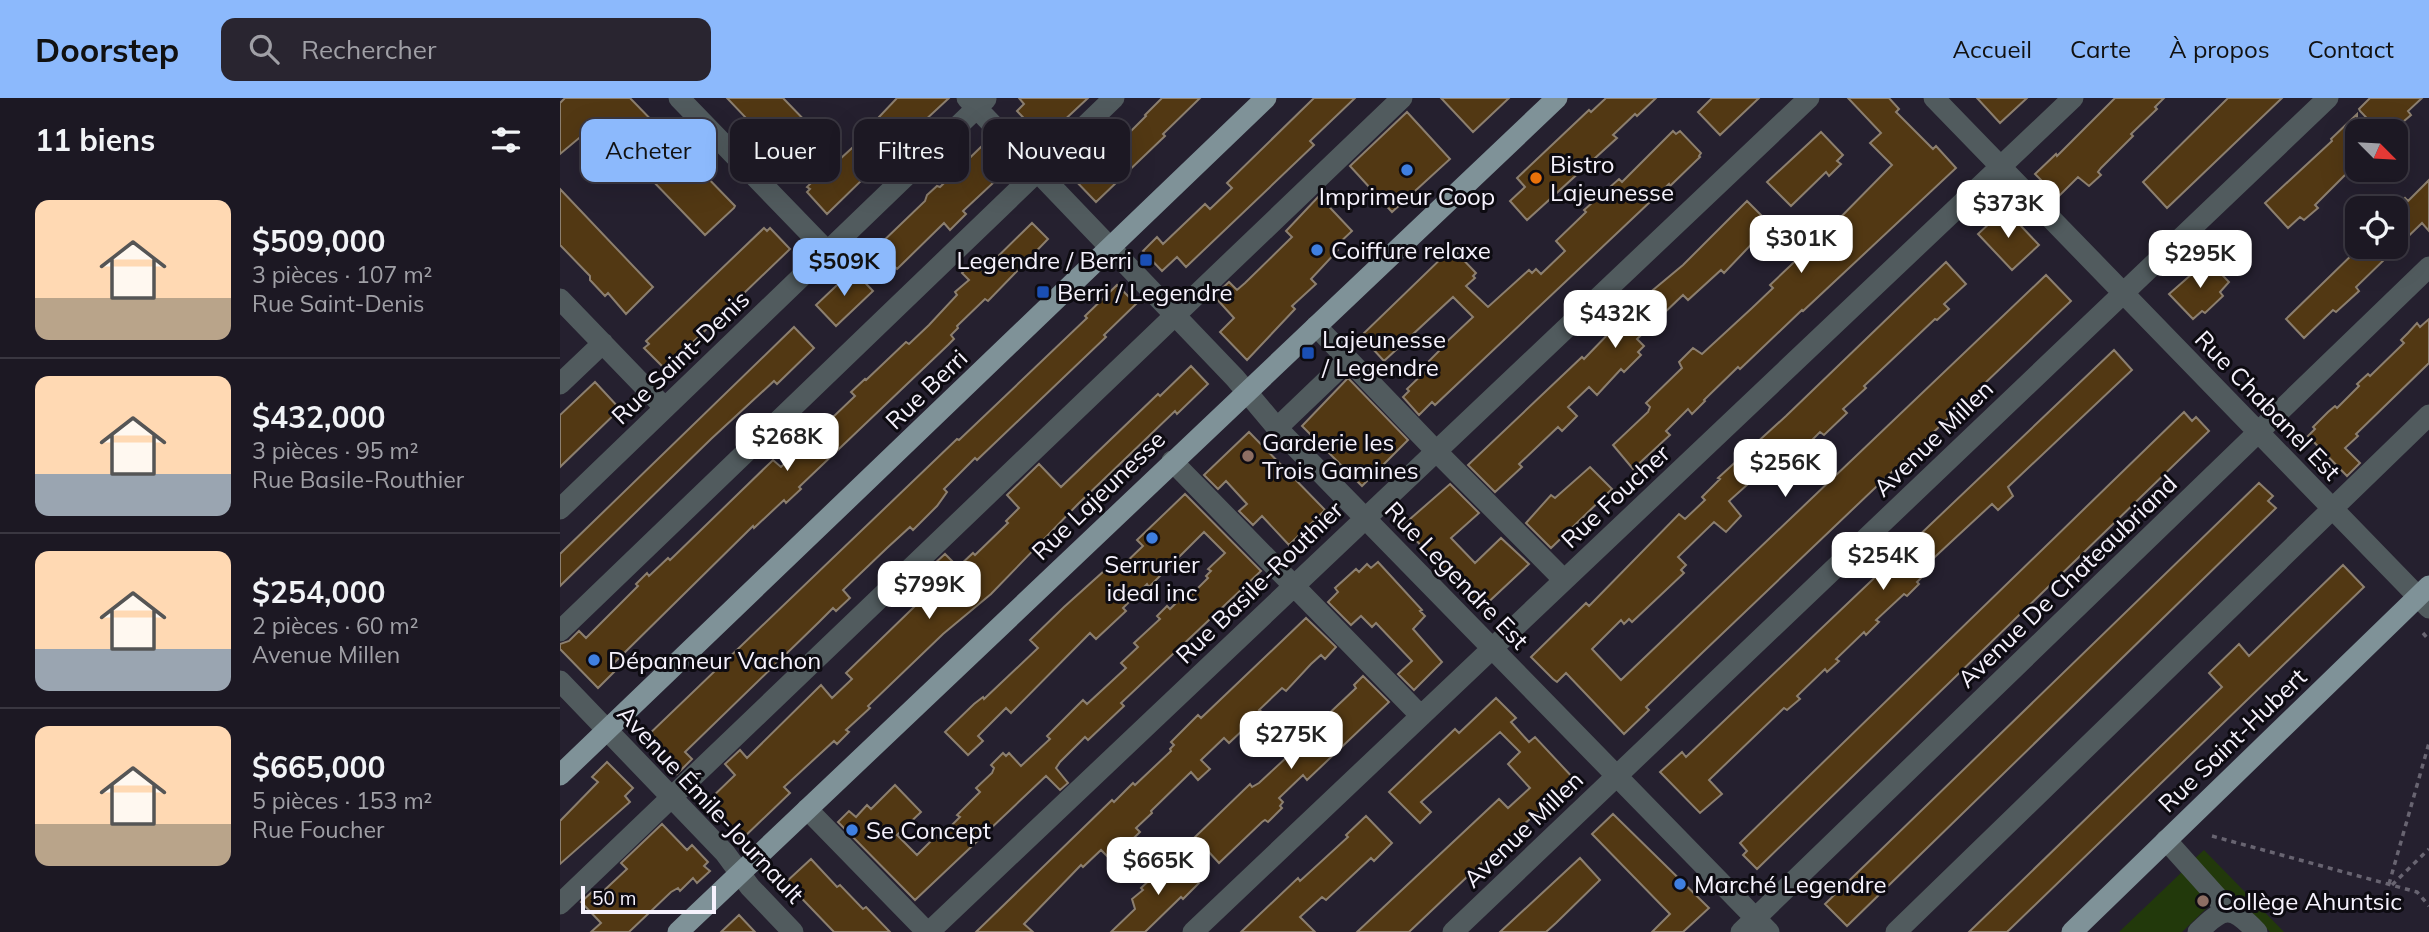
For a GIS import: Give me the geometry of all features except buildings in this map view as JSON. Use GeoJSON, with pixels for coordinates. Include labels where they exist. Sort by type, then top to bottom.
{"type":"FeatureCollection","features":[{"type":"Feature","properties":{"kind":"main road","name":"Rue Berri"},"geometry":{"type":"LineString","coordinates":[[560,775],[1266,98]]}},
{"type":"Feature","properties":{"kind":"main road","name":"Rue Lajeunesse"},"geometry":{"type":"LineString","coordinates":[[678,932],[1557,98]]}},
{"type":"Feature","properties":{"kind":"main road","name":"Rue Saint-Hubert"},"geometry":{"type":"LineString","coordinates":[[2072,932],[2166,839],[2425,597]]}},
{"type":"Feature","properties":{"kind":"street"},"geometry":{"type":"LineString","coordinates":[[679,98],[828,252]]}},
{"type":"Feature","properties":{"kind":"street"},"geometry":{"type":"LineString","coordinates":[[1092,119],[1114,98]]}},
{"type":"Feature","properties":{"kind":"street"},"geometry":{"type":"LineString","coordinates":[[560,904],[1402,98]]}},
{"type":"Feature","properties":{"kind":"street","name":"Rue Chabanel Est"},"geometry":{"type":"LineString","coordinates":[[1934,98],[2332,509],[2425,597]]}},
{"type":"Feature","properties":{"kind":"street","name":"Avenue Millen"},"geometry":{"type":"LineString","coordinates":[[1453,932],[2328,98]]}},
{"type":"Feature","properties":{"kind":"street","name":"Rue Foucher"},"geometry":{"type":"LineString","coordinates":[[1193,932],[2070,99]]}},
{"type":"Feature","properties":{"kind":"street","name":"Rue Basile-Routhier"},"geometry":{"type":"LineString","coordinates":[[928,932],[1803,100]]}},
{"type":"Feature","properties":{"kind":"street","name":"Rue Saint-Denis"},"geometry":{"type":"LineString","coordinates":[[560,509],[828,252],[977,101]]}},
{"type":"Feature","properties":{"kind":"street","name":"Rue Legendre Est"},"geometry":{"type":"LineString","coordinates":[[977,101],[993,119]]}},
{"type":"Feature","properties":{"kind":"street"},"geometry":{"type":"LineString","coordinates":[[560,631],[1027,182]]}},
{"type":"Feature","properties":{"kind":"street","name":"Rue Legendre Est"},"geometry":{"type":"LineString","coordinates":[[1048,182],[1246,391],[1277,428],[1618,775],[1756,928]]}},
{"type":"Feature","properties":{"kind":"street","name":"Avenue De Chateaubriand"},"geometry":{"type":"LineString","coordinates":[[1756,928],[2429,267]]}},
{"type":"Feature","properties":{"kind":"street"},"geometry":{"type":"LineString","coordinates":[[560,299],[665,408]]}},
{"type":"Feature","properties":{"kind":"street"},"geometry":{"type":"LineString","coordinates":[[1316,326],[1564,580]]}},
{"type":"Feature","properties":{"kind":"street"},"geometry":{"type":"LineString","coordinates":[[560,384],[603,343]]}},
{"type":"Feature","properties":{"kind":"street"},"geometry":{"type":"LineString","coordinates":[[1277,428],[1348,360]]}},
{"type":"Feature","properties":{"kind":"street"},"geometry":{"type":"LineString","coordinates":[[1896,932],[2429,415]]}},
{"type":"Feature","properties":{"kind":"street"},"geometry":{"type":"LineString","coordinates":[[1172,461],[1421,716]]}},
{"type":"Feature","properties":{"kind":"street","name":"Avenue Émile-Journault"},"geometry":{"type":"LineString","coordinates":[[560,681],[725,853],[793,932]]}},
{"type":"Feature","properties":{"kind":"street"},"geometry":{"type":"LineString","coordinates":[[807,809],[928,932]]}},
{"type":"Feature","properties":{"kind":"street"},"geometry":{"type":"LineString","coordinates":[[2166,839],[2218,898],[2224,912]]}},
{"type":"Feature","properties":{"kind":"street"},"geometry":{"type":"LineString","coordinates":[[2198,932],[2224,912],[2241,915],[2258,932]]}},
{"type":"Feature","properties":{"kind":"path"},"geometry":{"type":"LineString","coordinates":[[2423,634],[2429,640]]}},
{"type":"Feature","properties":{"kind":"path"},"geometry":{"type":"LineString","coordinates":[[2390,885],[2429,743]]}},
{"type":"Feature","properties":{"kind":"path"},"geometry":{"type":"LineString","coordinates":[[2212,836],[2417,892],[2429,906]]}},
{"type":"Feature","properties":{"kind":"path"},"geometry":{"type":"LineString","coordinates":[[2390,885],[2429,849]]}},
{"type":"Feature","properties":{"kind":"green space"},"geometry":{"type":"Polygon","coordinates":[[[2204,850],[2284,932],[2270,932],[2245,905],[2225,897],[2193,860],[2204,850]]]}},
{"type":"Feature","properties":{"kind":"green space"},"geometry":{"type":"Polygon","coordinates":[[[2183,871],[2211,904],[2182,932],[2119,932],[2183,871]]]}},
{"type":"Feature","properties":{"kind":"place","name":"Imprimeur Coop"},"geometry":{"type":"Point","coordinates":[1407,170]}},
{"type":"Feature","properties":{"kind":"place","name":"Bistro Lajeunesse"},"geometry":{"type":"Point","coordinates":[1536,178]}},
{"type":"Feature","properties":{"kind":"place","name":"Coiffure relaxe"},"geometry":{"type":"Point","coordinates":[1317,250]}},
{"type":"Feature","properties":{"kind":"place","name":"Legendre / Berri"},"geometry":{"type":"Point","coordinates":[1146,260]}},
{"type":"Feature","properties":{"kind":"place","name":"Berri / Legendre"},"geometry":{"type":"Point","coordinates":[1043,292]}},
{"type":"Feature","properties":{"kind":"place","name":"Lajeunesse / Legendre"},"geometry":{"type":"Point","coordinates":[1308,353]}},
{"type":"Feature","properties":{"kind":"place","name":"Garderie les Trois Gamines"},"geometry":{"type":"Point","coordinates":[1248,456]}},
{"type":"Feature","properties":{"kind":"place","name":"Serrurier ideal inc"},"geometry":{"type":"Point","coordinates":[1152,538]}},
{"type":"Feature","properties":{"kind":"place","name":"Dépanneur Vachon"},"geometry":{"type":"Point","coordinates":[594,660]}},
{"type":"Feature","properties":{"kind":"place","name":"Se Concept"},"geometry":{"type":"Point","coordinates":[852,830]}},
{"type":"Feature","properties":{"kind":"place","name":"Marché Legendre"},"geometry":{"type":"Point","coordinates":[1680,884]}},
{"type":"Feature","properties":{"kind":"place","name":"Collège Ahuntsic"},"geometry":{"type":"Point","coordinates":[2203,901]}}]}
